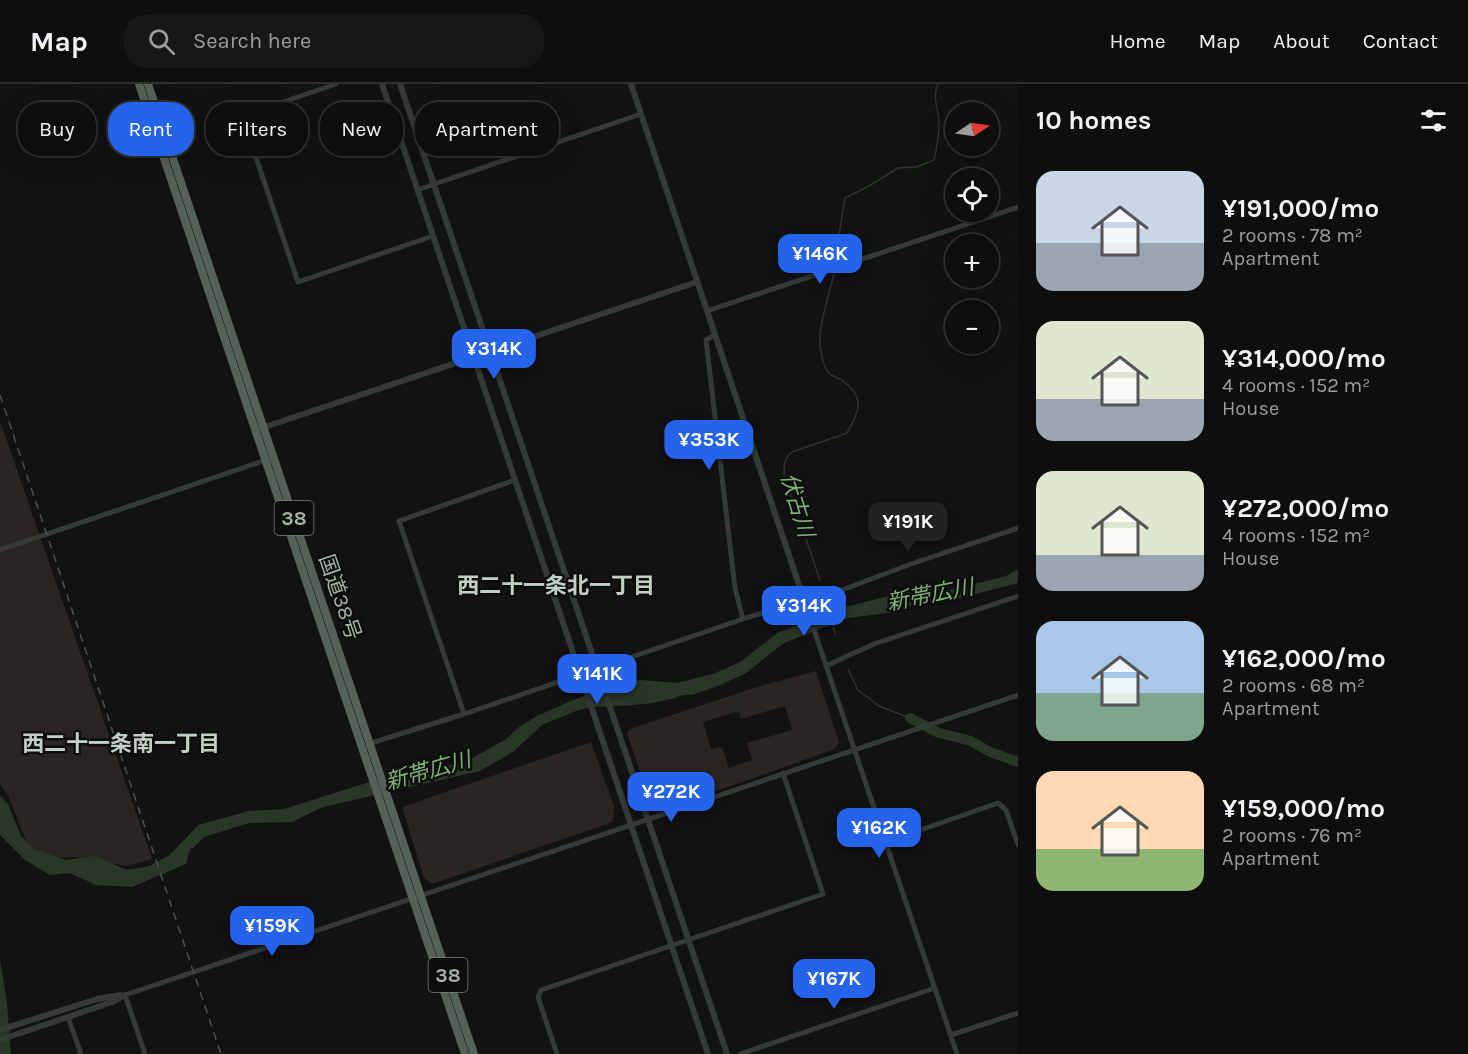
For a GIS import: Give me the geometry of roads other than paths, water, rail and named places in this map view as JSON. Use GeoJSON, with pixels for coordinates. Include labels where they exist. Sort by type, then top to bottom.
{"type":"FeatureCollection","features":[{"type":"Feature","properties":{"kind":"highway","name":"国道38号"},"geometry":{"type":"LineString","coordinates":[[139,84],[260,429]]}},
{"type":"Feature","properties":{"kind":"highway","name":"国道38号"},"geometry":{"type":"LineString","coordinates":[[148,84],[369,755],[474,1054]]}},
{"type":"Feature","properties":{"kind":"highway","name":"国道38号"},"geometry":{"type":"LineString","coordinates":[[417,896],[465,1054]]}},
{"type":"Feature","properties":{"kind":"street"},"geometry":{"type":"LineString","coordinates":[[336,84],[242,116],[298,282],[433,236]]}},
{"type":"Feature","properties":{"kind":"street"},"geometry":{"type":"LineString","coordinates":[[382,84],[708,1054]]}},
{"type":"Feature","properties":{"kind":"street"},"geometry":{"type":"LineString","coordinates":[[400,84],[727,1054]]}},
{"type":"Feature","properties":{"kind":"street"},"geometry":{"type":"LineString","coordinates":[[631,84],[957,1054]]}},
{"type":"Feature","properties":{"kind":"street"},"geometry":{"type":"LineString","coordinates":[[417,190],[641,114]]}},
{"type":"Feature","properties":{"kind":"street"},"geometry":{"type":"LineString","coordinates":[[707,311],[1018,207]]}},
{"type":"Feature","properties":{"kind":"street"},"geometry":{"type":"LineString","coordinates":[[260,429],[697,282]]}},
{"type":"Feature","properties":{"kind":"street"},"geometry":{"type":"LineString","coordinates":[[715,335],[706,340],[735,588],[743,619]]}},
{"type":"Feature","properties":{"kind":"street"},"geometry":{"type":"LineString","coordinates":[[0,550],[270,459]]}},
{"type":"Feature","properties":{"kind":"street"},"geometry":{"type":"LineString","coordinates":[[464,714],[399,521],[515,480]]}},
{"type":"Feature","properties":{"kind":"street"},"geometry":{"type":"LineString","coordinates":[[366,745],[743,619],[834,593],[1018,528]]}},
{"type":"Feature","properties":{"kind":"street"},"geometry":{"type":"LineString","coordinates":[[826,666],[874,644],[1018,596]]}},
{"type":"Feature","properties":{"kind":"street"},"geometry":{"type":"LineString","coordinates":[[0,1030],[65,1008],[125,994],[1018,695]]}},
{"type":"Feature","properties":{"kind":"street"},"geometry":{"type":"LineString","coordinates":[[557,1054],[537,997],[541,990],[823,894],[783,773]]}},
{"type":"Feature","properties":{"kind":"street"},"geometry":{"type":"LineString","coordinates":[[886,842],[998,803],[1006,810],[1018,845]]}},
{"type":"Feature","properties":{"kind":"street"},"geometry":{"type":"LineString","coordinates":[[740,1054],[935,988]]}},
{"type":"Feature","properties":{"kind":"street"},"geometry":{"type":"LineString","coordinates":[[0,1040],[112,1002],[125,994]]}},
{"type":"Feature","properties":{"kind":"street"},"geometry":{"type":"LineString","coordinates":[[125,994],[145,1054]]}},
{"type":"Feature","properties":{"kind":"street"},"geometry":{"type":"LineString","coordinates":[[65,1008],[81,1054]]}},
{"type":"Feature","properties":{"kind":"street"},"geometry":{"type":"LineString","coordinates":[[951,1035],[1018,1013]]}},
{"type":"Feature","properties":{"kind":"water"},"geometry":{"type":"Polygon","coordinates":[[[1018,569],[1018,583],[952,600],[921,601],[896,612],[848,618],[784,643],[746,673],[692,695],[626,697],[576,711],[542,725],[513,752],[480,771],[323,807],[292,822],[249,823],[204,837],[192,849],[191,847],[186,864],[132,887],[96,885],[70,873],[50,875],[25,860],[0,835],[0,796],[8,804],[21,836],[34,849],[66,860],[94,856],[127,870],[149,866],[170,855],[198,825],[249,811],[284,809],[366,783],[441,768],[470,759],[505,740],[519,727],[537,716],[573,700],[617,685],[641,680],[677,683],[713,674],[740,662],[777,633],[846,607],[919,588],[950,590],[1006,576],[1018,569]]]}},
{"type":"Feature","properties":{"kind":"water"},"geometry":{"type":"Polygon","coordinates":[[[0,959],[7,1003],[11,1054],[0,1054],[0,959]]]}},
{"type":"Feature","properties":{"kind":"waterway","name":"伏古川"},"geometry":{"type":"LineString","coordinates":[[834,265],[845,198],[898,168],[916,167],[934,160],[939,127],[935,98],[938,84]]}},
{"type":"Feature","properties":{"kind":"waterway","name":"伏古川"},"geometry":{"type":"LineString","coordinates":[[820,580],[784,475],[784,468],[786,459],[792,452],[847,433],[857,412],[858,400],[855,394],[843,381],[828,372],[821,352],[821,329],[834,273]]}},
{"type":"Feature","properties":{"kind":"waterway","name":"伏古川"},"geometry":{"type":"LineString","coordinates":[[829,606],[831,615]]}},
{"type":"Feature","properties":{"kind":"waterway","name":"伏古川"},"geometry":{"type":"LineString","coordinates":[[832,622],[835,633]]}},
{"type":"Feature","properties":{"kind":"waterway","name":"伏古川"},"geometry":{"type":"LineString","coordinates":[[848,669],[858,690],[879,706],[910,718]]}},
{"type":"Feature","properties":{"kind":"waterway","name":"新帯広川"},"geometry":{"type":"LineString","coordinates":[[597,702],[652,698],[685,689]]}},
{"type":"Feature","properties":{"kind":"waterway","name":"伏古川"},"geometry":{"type":"LineString","coordinates":[[910,718],[939,733],[971,741],[990,752],[1018,762]]}},
{"type":"Feature","properties":{"kind":"railway"},"geometry":{"type":"LineString","coordinates":[[0,395],[221,1054]]}},
{"type":"Feature","properties":{"kind":"district","name":"西二十一条北一丁目"},"geometry":{"type":"Point","coordinates":[556,586]}},
{"type":"Feature","properties":{"kind":"district","name":"西二十一条南一丁目"},"geometry":{"type":"Point","coordinates":[121,744]}}]}
